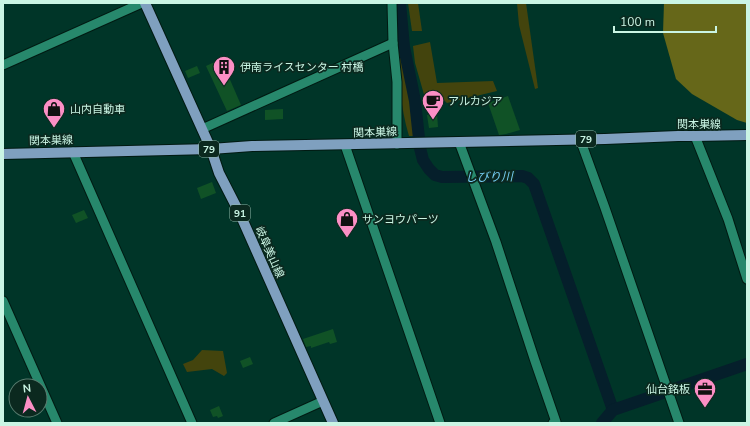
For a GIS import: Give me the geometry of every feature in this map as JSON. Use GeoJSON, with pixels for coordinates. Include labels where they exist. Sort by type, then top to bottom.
{"type":"FeatureCollection","features":[{"type":"Feature","properties":{"kind":"main road","name":"岐阜美山線"},"geometry":{"type":"LineString","coordinates":[[144,3],[202,129],[219,173],[240,214],[333,423]]}},
{"type":"Feature","properties":{"kind":"main road","name":"関本巣線"},"geometry":{"type":"LineString","coordinates":[[3,154],[210,149],[259,146],[747,135]]}},
{"type":"Feature","properties":{"kind":"street"},"geometry":{"type":"LineString","coordinates":[[3,65],[144,3]]}},
{"type":"Feature","properties":{"kind":"street"},"geometry":{"type":"LineString","coordinates":[[392,3],[393,43],[397,82],[397,144]]}},
{"type":"Feature","properties":{"kind":"street"},"geometry":{"type":"LineString","coordinates":[[202,129],[393,43]]}},
{"type":"Feature","properties":{"kind":"street"},"geometry":{"type":"LineString","coordinates":[[696,136],[728,219],[747,279]]}},
{"type":"Feature","properties":{"kind":"street"},"geometry":{"type":"LineString","coordinates":[[580,139],[679,423]]}},
{"type":"Feature","properties":{"kind":"street"},"geometry":{"type":"LineString","coordinates":[[459,142],[499,250],[556,422],[552,423]]}},
{"type":"Feature","properties":{"kind":"street"},"geometry":{"type":"LineString","coordinates":[[345,145],[440,423]]}},
{"type":"Feature","properties":{"kind":"street"},"geometry":{"type":"LineString","coordinates":[[73,152],[192,423]]}},
{"type":"Feature","properties":{"kind":"street"},"geometry":{"type":"LineString","coordinates":[[3,301],[57,423]]}},
{"type":"Feature","properties":{"kind":"street"},"geometry":{"type":"LineString","coordinates":[[274,423],[323,401]]}},
{"type":"Feature","properties":{"kind":"shaded area"},"geometry":{"type":"Polygon","coordinates":[[[408,3],[418,3],[422,31],[412,31],[408,3]]]}},
{"type":"Feature","properties":{"kind":"shaded area"},"geometry":{"type":"Polygon","coordinates":[[[517,3],[526,3],[538,88],[535,89],[519,25],[517,3]]]}},
{"type":"Feature","properties":{"kind":"shaded area"},"geometry":{"type":"Polygon","coordinates":[[[664,3],[747,3],[747,123],[737,120],[692,94],[676,79],[663,33],[664,3]]]}},
{"type":"Feature","properties":{"kind":"shaded area"},"geometry":{"type":"Polygon","coordinates":[[[430,42],[437,83],[493,81],[497,91],[447,103],[437,98],[425,98],[415,63],[413,46],[430,42]]]}},
{"type":"Feature","properties":{"kind":"shaded area"},"geometry":{"type":"Polygon","coordinates":[[[401,46],[417,136],[409,136],[400,92],[398,47],[401,46]]]}},
{"type":"Feature","properties":{"kind":"shaded area"},"geometry":{"type":"Polygon","coordinates":[[[202,350],[223,351],[227,373],[224,376],[212,369],[187,372],[183,364],[193,360],[202,350]]]}},
{"type":"Feature","properties":{"kind":"building","name":"伊南ライスセンター 村橋"},"geometry":{"type":"Polygon","coordinates":[[[221,59],[241,105],[227,111],[206,66],[221,59]]]}},
{"type":"Feature","properties":{"kind":"building"},"geometry":{"type":"Polygon","coordinates":[[[197,66],[200,73],[188,78],[185,71],[197,66]]]}},
{"type":"Feature","properties":{"kind":"building"},"geometry":{"type":"Polygon","coordinates":[[[508,96],[520,130],[499,135],[488,103],[508,96]]]}},
{"type":"Feature","properties":{"kind":"building"},"geometry":{"type":"Polygon","coordinates":[[[283,109],[283,119],[265,120],[265,110],[283,109]]]}},
{"type":"Feature","properties":{"kind":"building","name":"アルカジア"},"geometry":{"type":"Polygon","coordinates":[[[437,114],[438,127],[429,128],[427,115],[437,114]]]}},
{"type":"Feature","properties":{"kind":"building"},"geometry":{"type":"Polygon","coordinates":[[[212,182],[216,193],[201,199],[197,188],[212,182]]]}},
{"type":"Feature","properties":{"kind":"building"},"geometry":{"type":"Polygon","coordinates":[[[84,210],[88,218],[76,223],[72,215],[84,210]]]}},
{"type":"Feature","properties":{"kind":"building"},"geometry":{"type":"Polygon","coordinates":[[[333,329],[337,342],[330,344],[329,342],[311,348],[311,346],[306,347],[303,339],[333,329]]]}},
{"type":"Feature","properties":{"kind":"building"},"geometry":{"type":"Polygon","coordinates":[[[250,357],[253,364],[243,368],[240,361],[250,357]]]}},
{"type":"Feature","properties":{"kind":"building"},"geometry":{"type":"Polygon","coordinates":[[[219,406],[223,416],[218,418],[217,416],[213,417],[210,410],[219,406]]]}},
{"type":"Feature","properties":{"kind":"waterway","name":"しびり川"},"geometry":{"type":"LineString","coordinates":[[400,3],[404,47],[415,101],[420,148],[423,160],[435,175],[442,177],[522,176],[528,178],[534,184],[613,410]]}},
{"type":"Feature","properties":{"kind":"waterway"},"geometry":{"type":"LineString","coordinates":[[602,423],[613,410],[747,364]]}},
{"type":"Feature","properties":{"kind":"place","name":"伊南ライスセンター 村橋"},"geometry":{"type":"Point","coordinates":[224,86]}},
{"type":"Feature","properties":{"kind":"place","name":"アルカジア"},"geometry":{"type":"Point","coordinates":[433,120]}},
{"type":"Feature","properties":{"kind":"place","name":"山内自動車"},"geometry":{"type":"Point","coordinates":[54,128]}},
{"type":"Feature","properties":{"kind":"place","name":"サンヨウパーツ"},"geometry":{"type":"Point","coordinates":[347,238]}},
{"type":"Feature","properties":{"kind":"place","name":"仙台銘板"},"geometry":{"type":"Point","coordinates":[705,408]}}]}
